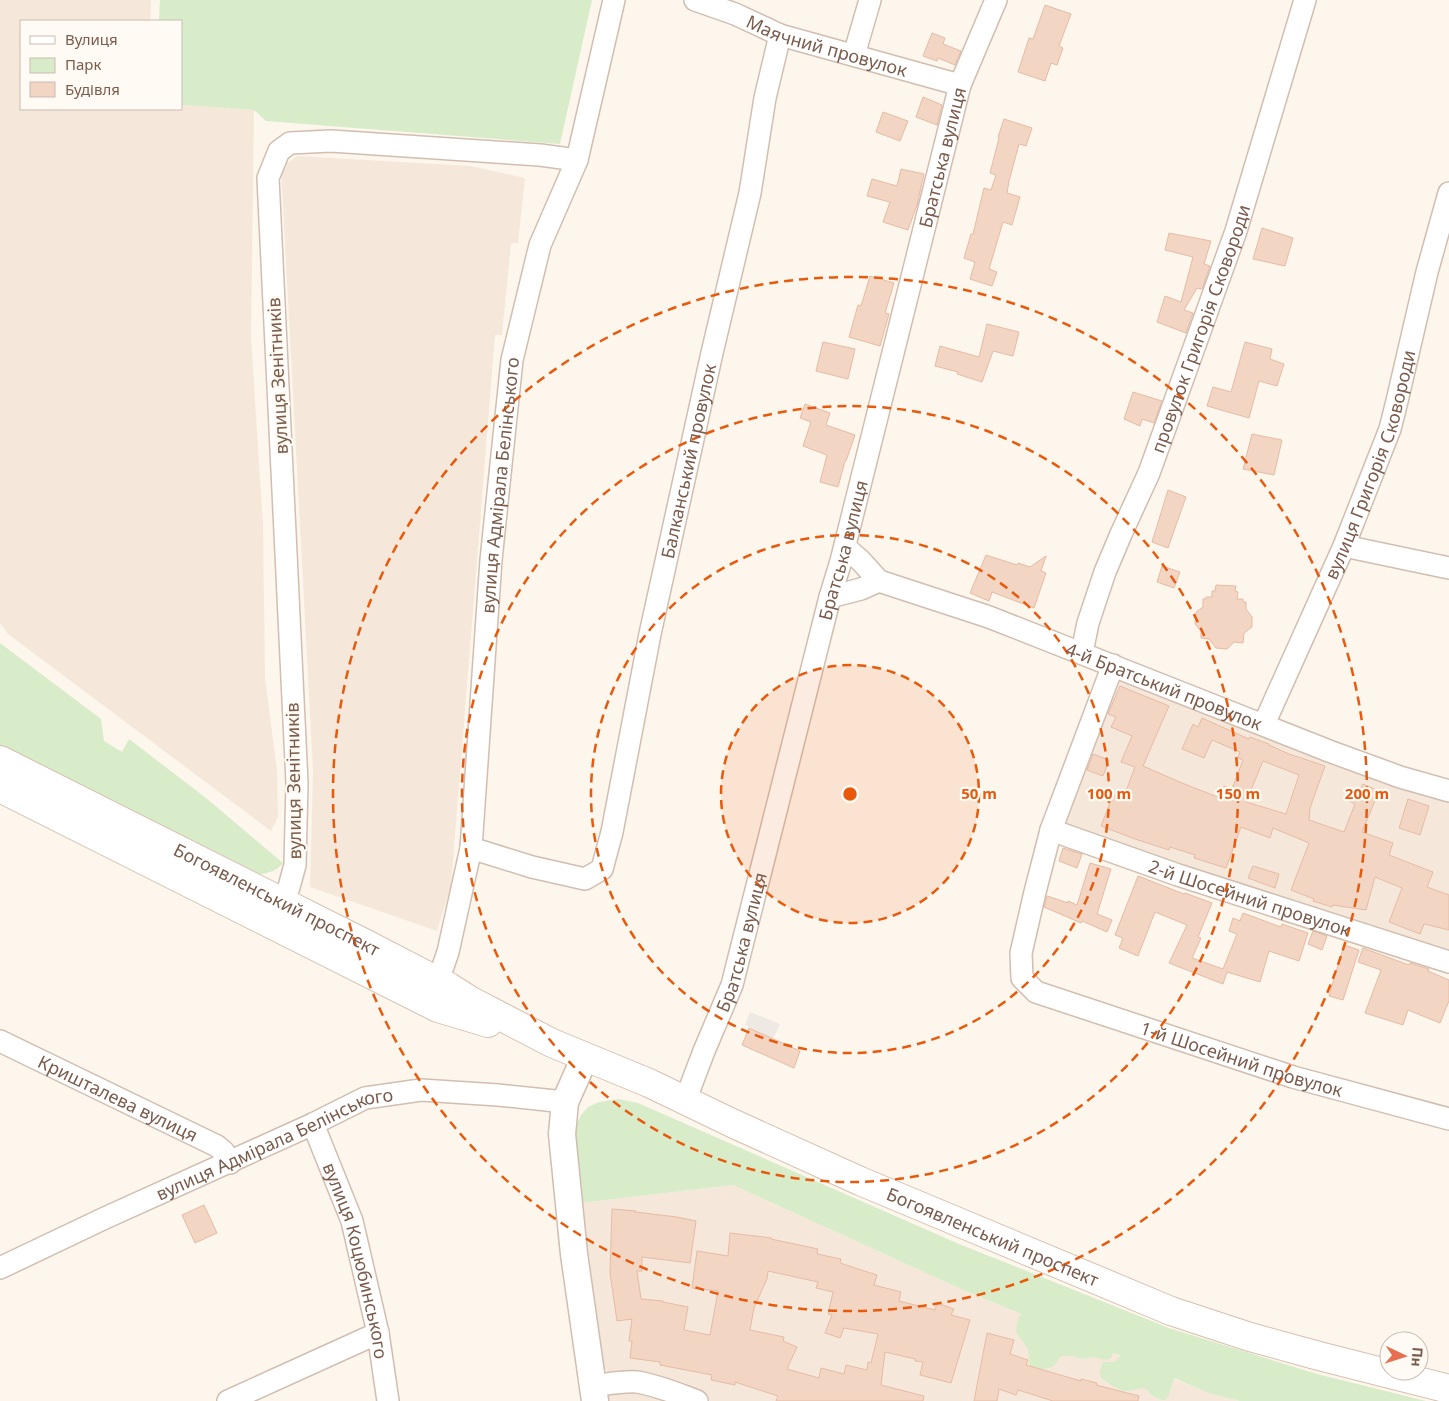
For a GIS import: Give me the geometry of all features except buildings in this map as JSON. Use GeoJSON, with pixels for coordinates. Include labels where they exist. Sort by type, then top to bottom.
{"type":"FeatureCollection","features":[{"type":"Feature","properties":{"kind":"main road","name":"Богоявленський проспект"},"geometry":{"type":"LineString","coordinates":[[0,760],[438,981],[471,1002],[552,1043],[649,1083],[860,1181],[1171,1312],[1259,1340],[1449,1389]]}},
{"type":"Feature","properties":{"kind":"main road","name":"Богоявленський проспект"},"geometry":{"type":"LineString","coordinates":[[0,788],[438,1008],[552,1043]]}},
{"type":"Feature","properties":{"kind":"street","name":"вулиця Адмірала Белінського"},"geometry":{"type":"LineString","coordinates":[[438,981],[448,952],[471,848],[491,560],[512,360],[540,245],[577,160],[614,0]]}},
{"type":"Feature","properties":{"kind":"street","name":"Маячний провулок"},"geometry":{"type":"LineString","coordinates":[[695,0],[737,7],[780,34],[960,85]]}},
{"type":"Feature","properties":{"kind":"street"},"geometry":{"type":"LineString","coordinates":[[854,55],[870,0]]}},
{"type":"Feature","properties":{"kind":"street","name":"Братська вулиця"},"geometry":{"type":"LineString","coordinates":[[685,1101],[704,1050],[732,985],[830,597],[845,547],[960,85],[996,0]]}},
{"type":"Feature","properties":{"kind":"street","name":"провулок Григорія Сковороди"},"geometry":{"type":"LineString","coordinates":[[1082,652],[1088,623],[1105,572],[1150,473],[1236,230],[1305,0]]}},
{"type":"Feature","properties":{"kind":"street","name":"Балканський провулок"},"geometry":{"type":"LineString","coordinates":[[471,848],[532,867],[585,879],[602,869],[612,832],[650,634],[712,353],[750,193],[765,98],[780,34]]}},
{"type":"Feature","properties":{"kind":"street","name":"вулиця Зенітників"},"geometry":{"type":"LineString","coordinates":[[282,902],[289,888],[295,865],[297,783],[268,178],[279,151],[290,143],[331,141],[540,155],[577,160]]}},
{"type":"Feature","properties":{"kind":"street","name":"вулиця Григорія Сковороди"},"geometry":{"type":"LineString","coordinates":[[1264,724],[1344,546],[1390,429],[1449,193]]}},
{"type":"Feature","properties":{"kind":"street"},"geometry":{"type":"LineString","coordinates":[[1344,546],[1449,568]]}},
{"type":"Feature","properties":{"kind":"street"},"geometry":{"type":"LineString","coordinates":[[830,597],[861,589],[879,581],[845,547]]}},
{"type":"Feature","properties":{"kind":"street","name":"4-й Братський провулок"},"geometry":{"type":"LineString","coordinates":[[879,581],[989,616],[1329,751],[1400,777],[1449,791]]}},
{"type":"Feature","properties":{"kind":"street"},"geometry":{"type":"LineString","coordinates":[[1051,830],[1113,665]]}},
{"type":"Feature","properties":{"kind":"street","name":"2-й Шосейний провулок"},"geometry":{"type":"LineString","coordinates":[[1051,830],[1178,875],[1449,962]]}},
{"type":"Feature","properties":{"kind":"street","name":"1-й Шосейний провулок"},"geometry":{"type":"LineString","coordinates":[[1051,830],[1021,953],[1022,978],[1036,992],[1293,1078],[1449,1119]]}},
{"type":"Feature","properties":{"kind":"street","name":"Кришталева вулиця"},"geometry":{"type":"LineString","coordinates":[[5,1048],[217,1146],[224,1152],[230,1162]]}},
{"type":"Feature","properties":{"kind":"street"},"geometry":{"type":"LineString","coordinates":[[585,1057],[566,1102],[562,1134],[574,1254],[594,1393],[616,1382],[638,1382],[697,1401]]}},
{"type":"Feature","properties":{"kind":"street","name":"вулиця Адмірала Белінського"},"geometry":{"type":"LineString","coordinates":[[0,1268],[105,1218],[313,1124],[365,1098],[421,1090],[566,1102]]}},
{"type":"Feature","properties":{"kind":"street","name":"вулиця Коцюбинського"},"geometry":{"type":"LineString","coordinates":[[313,1124],[352,1222],[378,1333],[388,1401]]}},
{"type":"Feature","properties":{"kind":"street"},"geometry":{"type":"LineString","coordinates":[[228,1401],[378,1333]]}},
{"type":"Feature","properties":{"kind":"shaded area"},"geometry":{"type":"Polygon","coordinates":[[[0,0],[151,0],[150,20],[20,20],[20,110],[182,110],[182,105],[254,110],[251,337],[263,525],[265,678],[277,770],[278,817],[271,831],[8,634],[0,623],[0,0]]]}},
{"type":"Feature","properties":{"kind":"shaded area"},"geometry":{"type":"Polygon","coordinates":[[[297,156],[471,166],[525,178],[518,243],[511,243],[502,335],[495,335],[451,886],[437,931],[310,887],[313,771],[281,168],[297,156]]]}},
{"type":"Feature","properties":{"kind":"shaded area"},"geometry":{"type":"Polygon","coordinates":[[[1115,675],[1449,794],[1449,955],[1064,827],[1062,817],[1115,675]]]}},
{"type":"Feature","properties":{"kind":"shaded area"},"geometry":{"type":"Polygon","coordinates":[[[750,1012],[780,1024],[773,1039],[745,1025],[750,1012]]]}},
{"type":"Feature","properties":{"kind":"shaded area"},"geometry":{"type":"Polygon","coordinates":[[[733,1185],[961,1289],[1208,1393],[1240,1401],[710,1401],[651,1381],[604,1369],[602,1366],[580,1203],[733,1185]]]}},
{"type":"Feature","properties":{"kind":"shaded area"},"geometry":{"type":"Polygon","coordinates":[[[627,1387],[684,1401],[605,1401],[610,1393],[627,1387]]]}},
{"type":"Feature","properties":{"kind":"green space"},"geometry":{"type":"Polygon","coordinates":[[[160,0],[592,0],[560,144],[266,121],[254,110],[182,105],[182,20],[159,20],[160,0]]]}},
{"type":"Feature","properties":{"kind":"green space"},"geometry":{"type":"Polygon","coordinates":[[[0,643],[101,719],[104,741],[122,752],[129,739],[206,798],[283,863],[273,871],[252,875],[0,747],[0,643]]]}},
{"type":"Feature","properties":{"kind":"green space"},"geometry":{"type":"Polygon","coordinates":[[[618,1099],[638,1103],[959,1244],[1169,1328],[1317,1374],[1426,1401],[1240,1401],[1208,1393],[1174,1378],[1166,1400],[1162,1400],[1151,1395],[1146,1389],[1140,1388],[1125,1391],[1116,1388],[1102,1379],[1099,1373],[1103,1362],[1114,1362],[1121,1356],[1113,1353],[1111,1358],[1107,1360],[1091,1357],[1083,1359],[1061,1356],[1054,1366],[1039,1371],[1030,1367],[1028,1349],[1016,1332],[1018,1319],[1021,1314],[961,1289],[733,1185],[580,1203],[575,1127],[581,1115],[588,1107],[599,1102],[618,1099]]]}}]}
